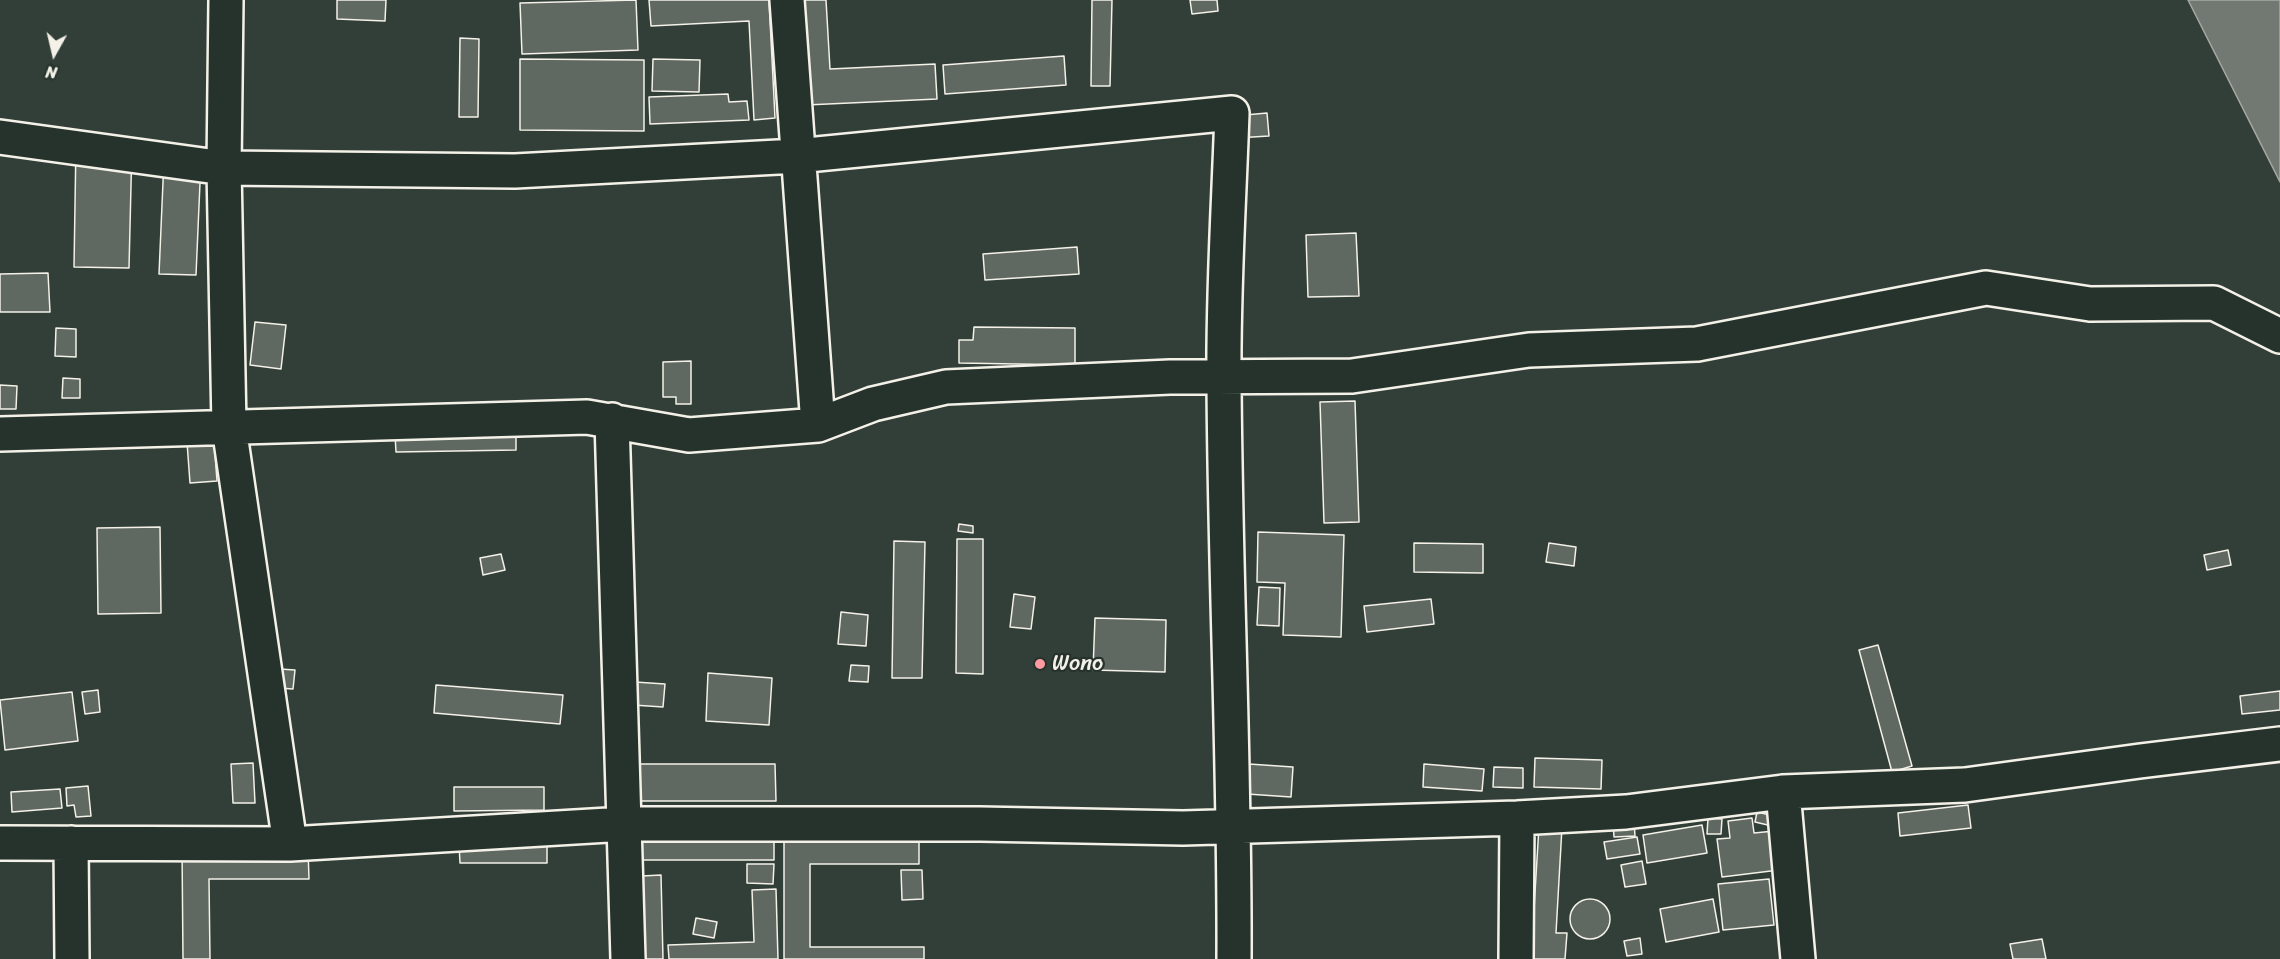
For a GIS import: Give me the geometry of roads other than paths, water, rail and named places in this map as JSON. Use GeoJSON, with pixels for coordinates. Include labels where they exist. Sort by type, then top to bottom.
{"type":"FeatureCollection","features":[{"type":"Feature","properties":{"kind":"street"},"geometry":{"type":"LineString","coordinates":[[226,0],[224,168],[229,427],[290,844]]}},
{"type":"Feature","properties":{"kind":"street"},"geometry":{"type":"LineString","coordinates":[[787,0],[818,425]]}},
{"type":"Feature","properties":{"kind":"street"},"geometry":{"type":"LineString","coordinates":[[0,137],[224,168],[514,171],[797,156],[1232,112],[1224,377],[1230,742],[1235,827],[1234,959]]}},
{"type":"Feature","properties":{"kind":"street"},"geometry":{"type":"LineString","coordinates":[[0,434],[587,417],[689,435],[818,425],[873,404],[946,387],[1224,377],[1352,376],[1529,350],[1697,344],[1986,288],[2090,304],[2214,303],[2280,336]]}},
{"type":"Feature","properties":{"kind":"street"},"geometry":{"type":"LineString","coordinates":[[612,420],[626,824],[628,959]]}},
{"type":"Feature","properties":{"kind":"street"},"geometry":{"type":"LineString","coordinates":[[0,843],[290,844],[626,824],[980,824],[1183,828],[1517,818],[1626,812],[1782,792],[1965,785],[2280,744]]}},
{"type":"Feature","properties":{"kind":"street"},"geometry":{"type":"LineString","coordinates":[[1782,792],[1798,959]]}},
{"type":"Feature","properties":{"kind":"street"},"geometry":{"type":"LineString","coordinates":[[1516,959],[1517,818]]}},
{"type":"Feature","properties":{"kind":"street"},"geometry":{"type":"LineString","coordinates":[[71,843],[72,959]]}},
{"type":"Feature","properties":{"kind":"place","name":"Wono"},"geometry":{"type":"Point","coordinates":[1040,664]}}]}
